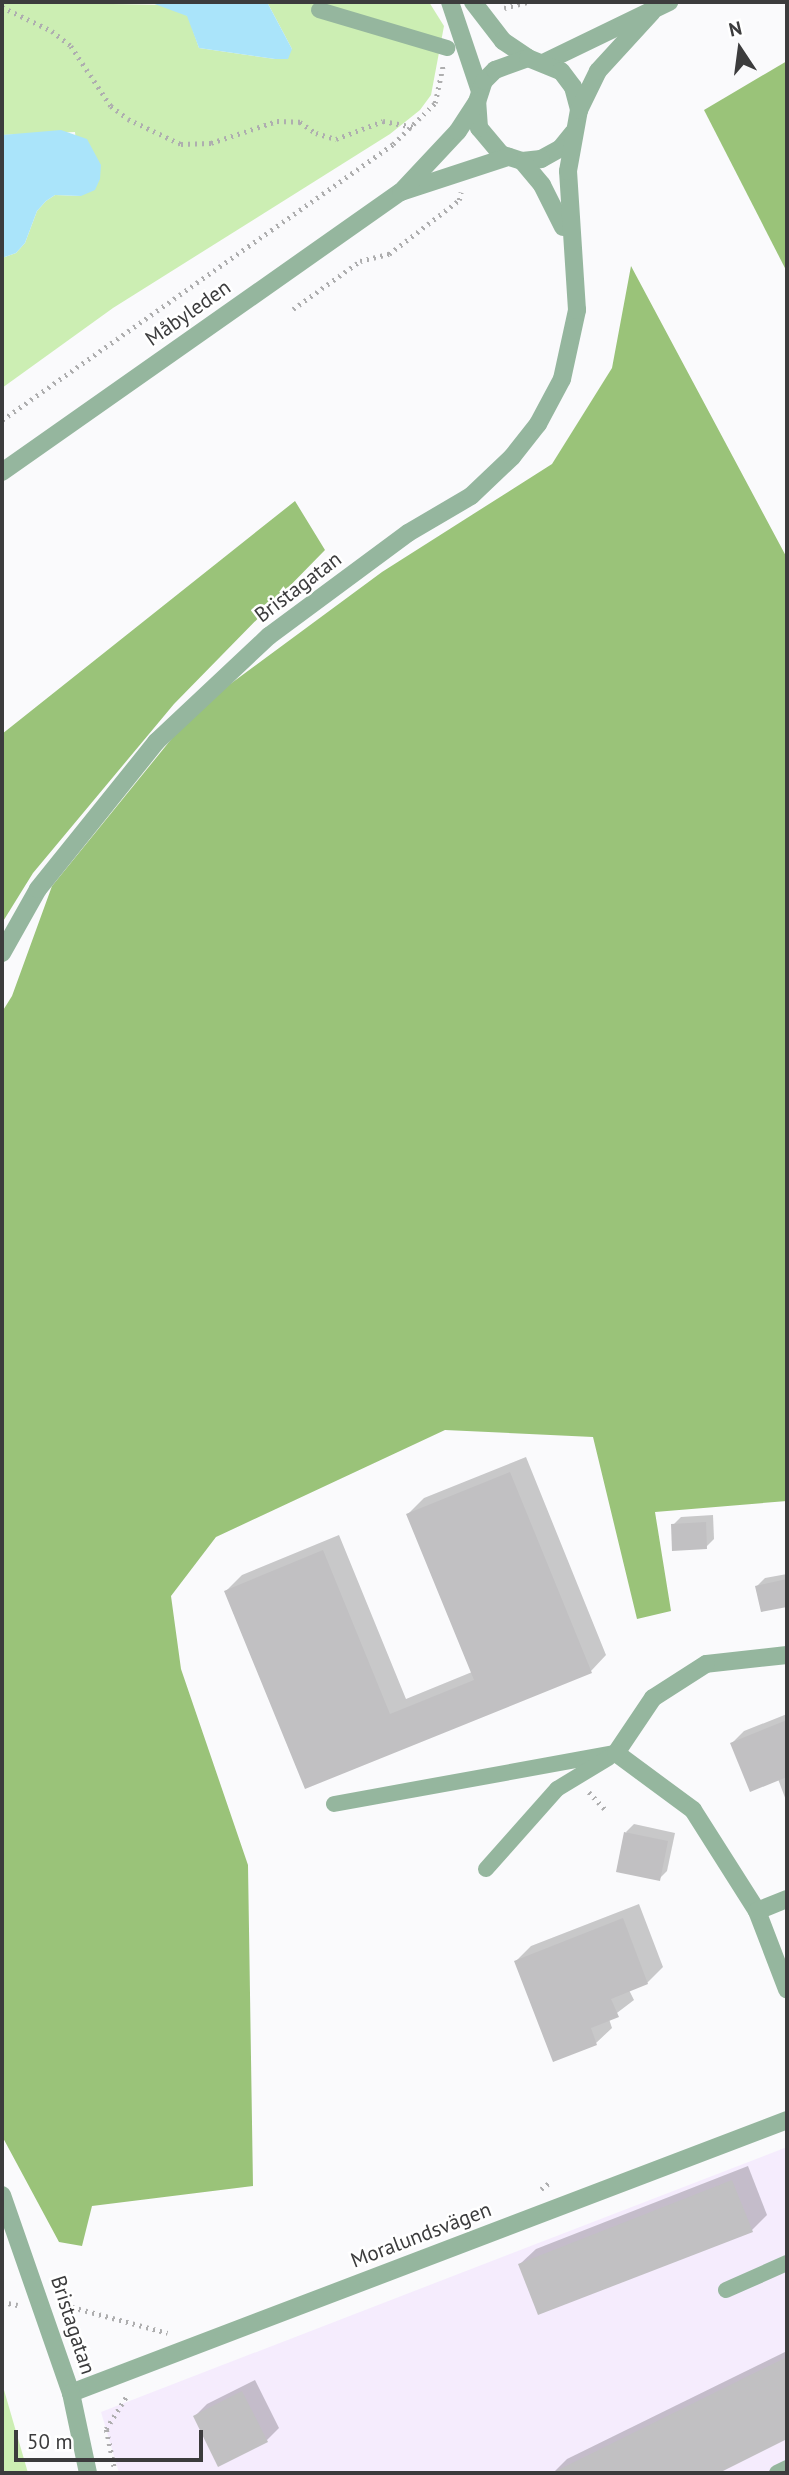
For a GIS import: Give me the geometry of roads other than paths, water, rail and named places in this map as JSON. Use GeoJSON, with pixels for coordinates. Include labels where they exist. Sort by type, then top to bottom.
{"type":"FeatureCollection","features":[{"type":"Feature","properties":{"kind":"street"},"geometry":{"type":"LineString","coordinates":[[450,2],[467,40],[478,97],[479,128],[488,143],[515,159]]}},
{"type":"Feature","properties":{"kind":"street"},"geometry":{"type":"LineString","coordinates":[[473,2],[503,41],[561,71],[573,87],[579,110]]}},
{"type":"Feature","properties":{"kind":"street","name":"Måbyleden"},"geometry":{"type":"LineString","coordinates":[[2,472],[401,192],[457,131],[495,70],[536,60],[652,12],[669,2]]}},
{"type":"Feature","properties":{"kind":"street","name":"Måbyleden"},"geometry":{"type":"LineString","coordinates":[[401,192],[515,159],[541,159],[561,148],[574,131],[579,110],[598,71],[652,12]]}},
{"type":"Feature","properties":{"kind":"street","name":"Bristagatan"},"geometry":{"type":"LineString","coordinates":[[2,953],[38,889],[156,742],[269,636],[408,533],[471,496],[512,457],[538,424],[562,379],[577,310],[568,171],[574,131]]}},
{"type":"Feature","properties":{"kind":"street","name":"Bristagatan"},"geometry":{"type":"LineString","coordinates":[[515,159],[556,209],[573,254]]}},
{"type":"Feature","properties":{"kind":"street"},"geometry":{"type":"LineString","coordinates":[[787,1655],[706,1664],[653,1698],[616,1753],[692,1810],[757,1911],[787,1989]]}},
{"type":"Feature","properties":{"kind":"street"},"geometry":{"type":"LineString","coordinates":[[757,1911],[787,1899]]}},
{"type":"Feature","properties":{"kind":"street","name":"Moralundsvägen"},"geometry":{"type":"LineString","coordinates":[[71,2393],[787,2120]]}},
{"type":"Feature","properties":{"kind":"street","name":"Bristagatan"},"geometry":{"type":"LineString","coordinates":[[2,2195],[71,2393],[88,2473]]}},
{"type":"Feature","properties":{"kind":"lane"},"geometry":{"type":"LineString","coordinates":[[319,10],[447,48]]}},
{"type":"Feature","properties":{"kind":"lane"},"geometry":{"type":"LineString","coordinates":[[334,1804],[616,1753]]}},
{"type":"Feature","properties":{"kind":"lane"},"geometry":{"type":"LineString","coordinates":[[486,1869],[557,1789],[616,1753]]}},
{"type":"Feature","properties":{"kind":"lane"},"geometry":{"type":"LineString","coordinates":[[726,2290],[787,2263]]}},
{"type":"Feature","properties":{"kind":"lane"},"geometry":{"type":"LineString","coordinates":[[777,2473],[787,2468]]}},
{"type":"Feature","properties":{"kind":"water"},"geometry":{"type":"Polygon","coordinates":[[[149,2],[267,2],[292,49],[288,59],[275,59],[199,48],[187,16],[149,2]]]}},
{"type":"Feature","properties":{"kind":"water"},"geometry":{"type":"Polygon","coordinates":[[[61,130],[87,139],[101,165],[100,179],[95,190],[81,196],[55,195],[46,201],[37,211],[25,243],[16,253],[2,258],[2,135],[61,130]]]}}]}
